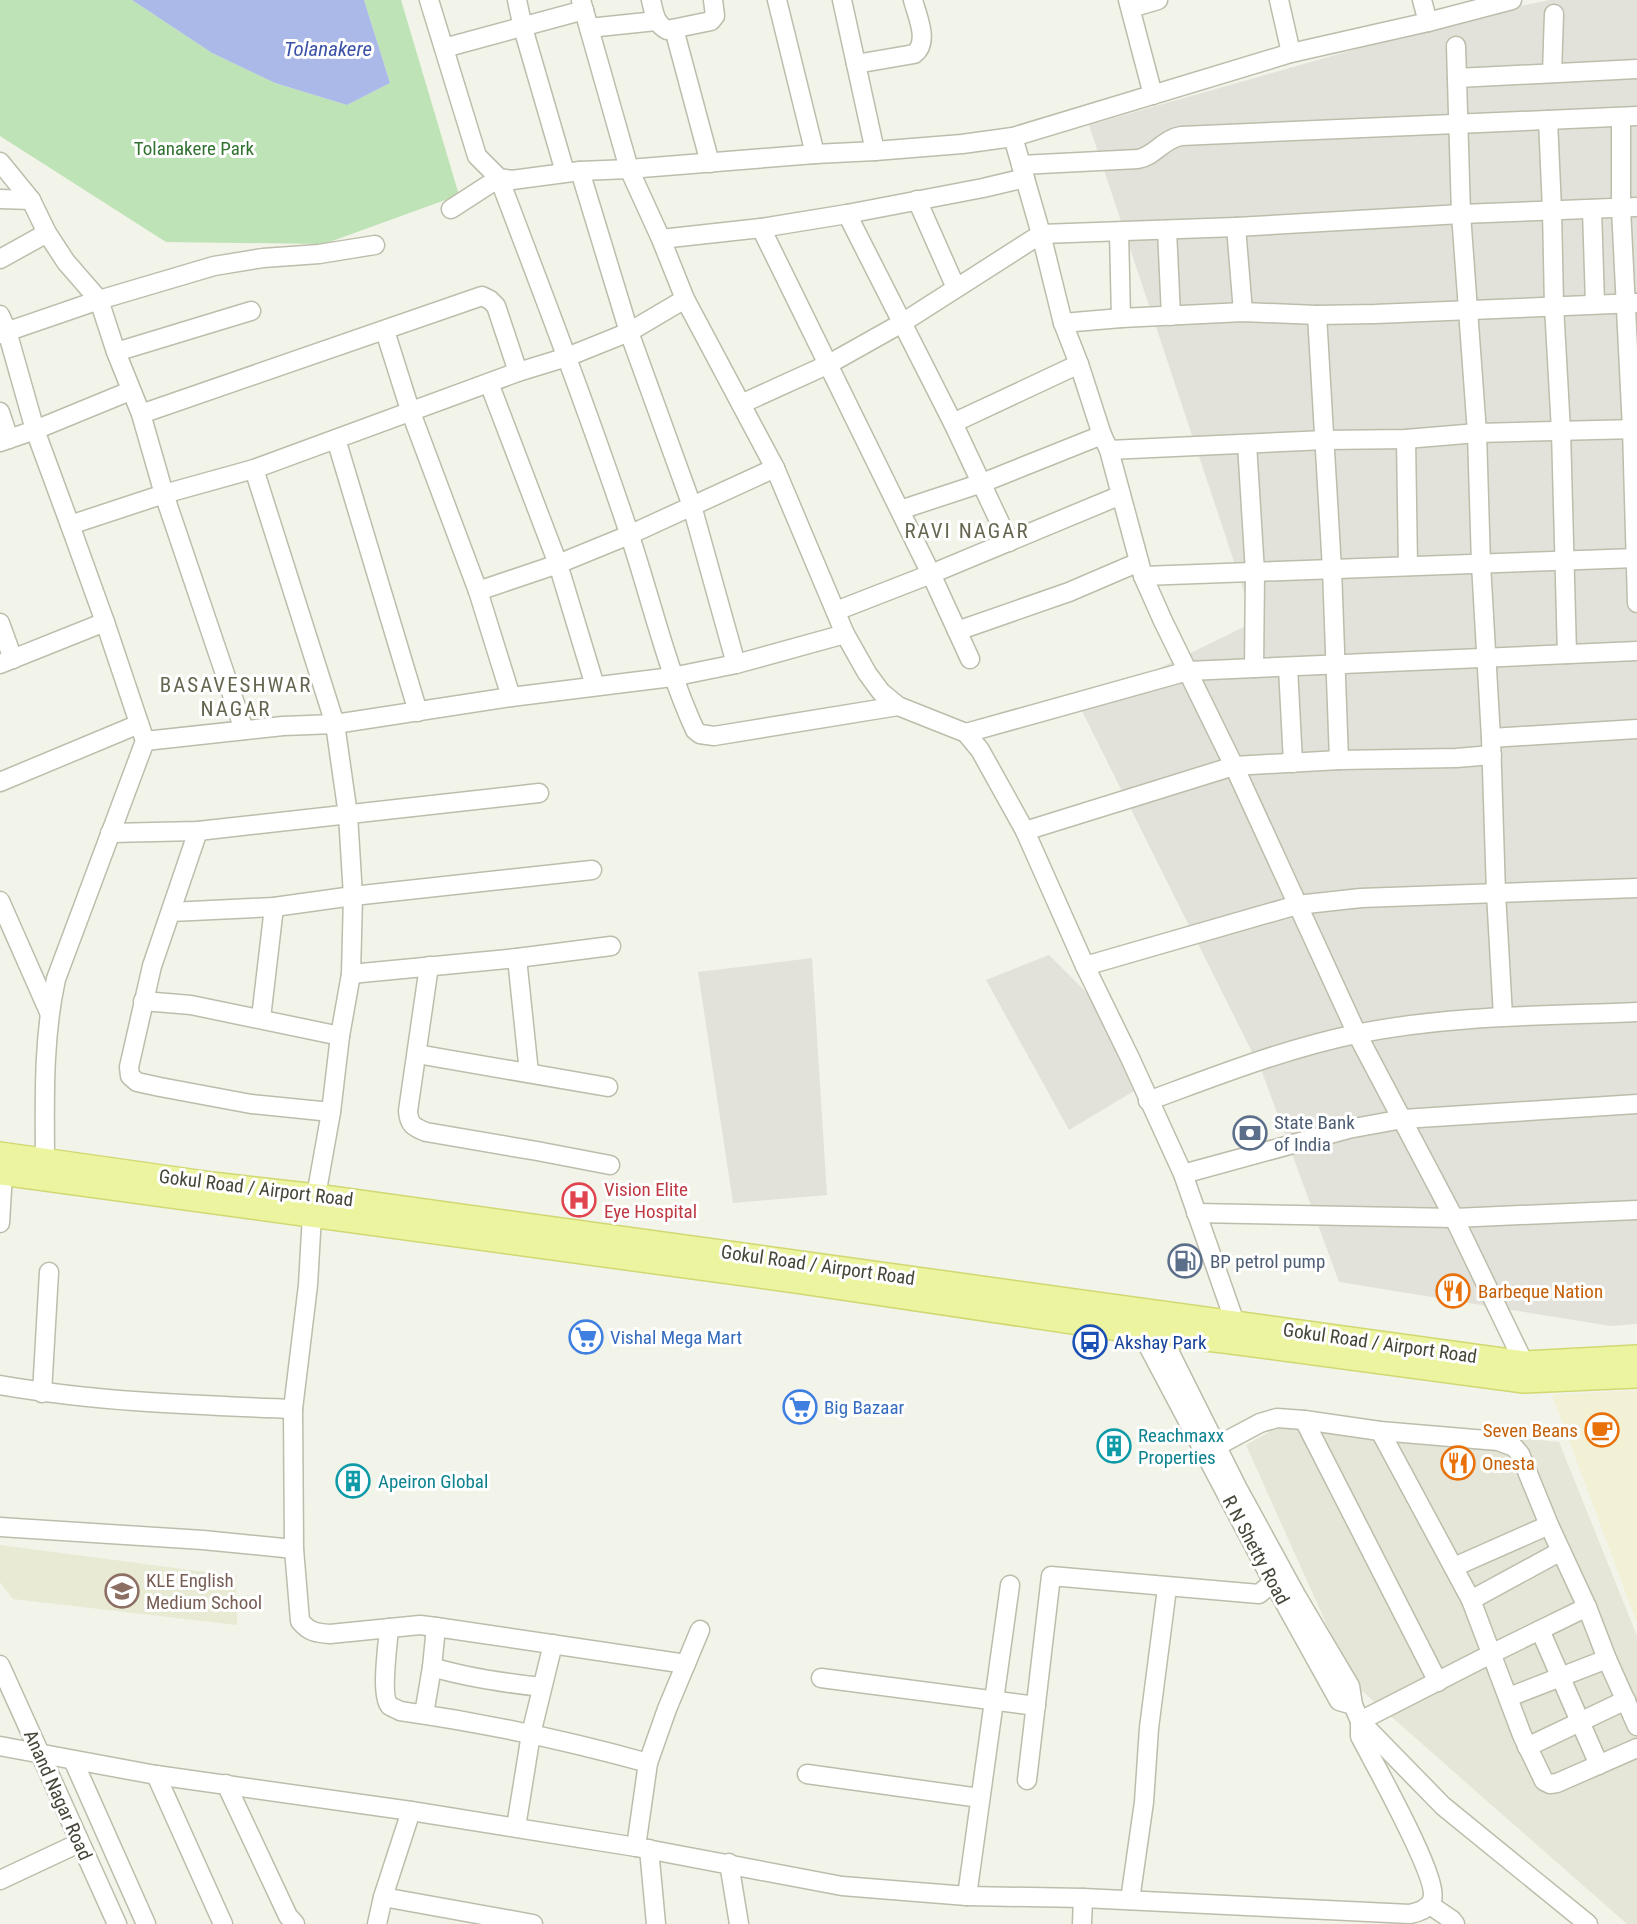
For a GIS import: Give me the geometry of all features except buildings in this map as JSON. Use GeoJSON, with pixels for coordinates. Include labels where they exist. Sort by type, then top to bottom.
{"type":"FeatureCollection","features":[{"type":"Feature","properties":{"kind":"main road","name":"Gokul Road / Airport Road"},"geometry":{"type":"LineString","coordinates":[[1,1166],[45,1169],[314,1205],[803,1282],[1239,1334],[1524,1363],[1637,1357]]}},
{"type":"Feature","properties":{"kind":"main road","name":"Gokul Road / Airport Road"},"geometry":{"type":"LineString","coordinates":[[1239,1334],[1524,1381],[1637,1376]]}},
{"type":"Feature","properties":{"kind":"street"},"geometry":{"type":"LineString","coordinates":[[429,0],[477,156],[499,178],[567,357],[629,535],[672,677],[695,730],[700,734],[714,736],[898,706]]}},
{"type":"Feature","properties":{"kind":"street"},"geometry":{"type":"LineString","coordinates":[[517,0],[523,28],[572,171],[692,506],[736,664]]}},
{"type":"Feature","properties":{"kind":"street"},"geometry":{"type":"LineString","coordinates":[[651,0],[656,21],[667,30],[711,20],[715,16],[713,0]]}},
{"type":"Feature","properties":{"kind":"street"},"geometry":{"type":"LineString","coordinates":[[777,0],[815,154]]}},
{"type":"Feature","properties":{"kind":"street"},"geometry":{"type":"LineString","coordinates":[[842,0],[875,151]]}},
{"type":"Feature","properties":{"kind":"street"},"geometry":{"type":"LineString","coordinates":[[856,64],[914,54],[920,49],[923,41],[913,0]]}},
{"type":"Feature","properties":{"kind":"street"},"geometry":{"type":"LineString","coordinates":[[1153,95],[1129,4],[1158,0]]}},
{"type":"Feature","properties":{"kind":"street"},"geometry":{"type":"LineString","coordinates":[[1279,0],[1291,53]]}},
{"type":"Feature","properties":{"kind":"street"},"geometry":{"type":"LineString","coordinates":[[1422,0],[1428,22]]}},
{"type":"Feature","properties":{"kind":"street"},"geometry":{"type":"LineString","coordinates":[[451,209],[499,178],[512,180],[572,171],[875,151],[1013,138],[1291,53],[1512,0]]}},
{"type":"Feature","properties":{"kind":"street"},"geometry":{"type":"LineString","coordinates":[[444,48],[523,28],[583,5],[629,169],[685,299],[775,468],[845,634],[881,692],[898,706],[966,733],[980,750],[1025,831],[1085,967],[1183,1174],[1239,1334]]}},
{"type":"Feature","properties":{"kind":"street"},"geometry":{"type":"LineString","coordinates":[[1552,74],[1554,14]]}},
{"type":"Feature","properties":{"kind":"street"},"geometry":{"type":"LineString","coordinates":[[589,28],[656,21]]}},
{"type":"Feature","properties":{"kind":"street"},"geometry":{"type":"LineString","coordinates":[[674,29],[710,163]]}},
{"type":"Feature","properties":{"kind":"street"},"geometry":{"type":"LineString","coordinates":[[1456,46],[1461,214],[1477,433],[1503,1016]]}},
{"type":"Feature","properties":{"kind":"street"},"geometry":{"type":"LineString","coordinates":[[1457,78],[1637,69]]}},
{"type":"Feature","properties":{"kind":"street"},"geometry":{"type":"LineString","coordinates":[[661,239],[761,228],[847,214],[984,188],[1023,172],[1138,159],[1146,157],[1172,137],[1629,116],[1637,603]]}},
{"type":"Feature","properties":{"kind":"street"},"geometry":{"type":"LineString","coordinates":[[1548,120],[1567,654]]}},
{"type":"Feature","properties":{"kind":"street"},"geometry":{"type":"LineString","coordinates":[[1013,138],[1063,323],[1105,443],[1141,569],[1357,1034],[1454,1217],[1524,1363]]}},
{"type":"Feature","properties":{"kind":"street"},"geometry":{"type":"LineString","coordinates":[[0,162],[31,200],[47,233],[66,262],[99,300],[130,391],[141,414],[164,494],[244,730]]}},
{"type":"Feature","properties":{"kind":"street"},"geometry":{"type":"LineString","coordinates":[[0,199],[31,200]]}},
{"type":"Feature","properties":{"kind":"street"},"geometry":{"type":"LineString","coordinates":[[917,200],[956,288]]}},
{"type":"Feature","properties":{"kind":"street"},"geometry":{"type":"LineString","coordinates":[[741,404],[829,364],[902,323],[1041,234],[1629,208]]}},
{"type":"Feature","properties":{"kind":"street"},"geometry":{"type":"LineString","coordinates":[[1592,209],[1595,304]]}},
{"type":"Feature","properties":{"kind":"street"},"geometry":{"type":"LineString","coordinates":[[847,214],[953,423],[1009,542]]}},
{"type":"Feature","properties":{"kind":"street"},"geometry":{"type":"LineString","coordinates":[[1236,227],[1243,312]]}},
{"type":"Feature","properties":{"kind":"street"},"geometry":{"type":"LineString","coordinates":[[761,228],[970,659]]}},
{"type":"Feature","properties":{"kind":"street"},"geometry":{"type":"LineString","coordinates":[[1167,230],[1171,316]]}},
{"type":"Feature","properties":{"kind":"street"},"geometry":{"type":"LineString","coordinates":[[1119,232],[1121,318]]}},
{"type":"Feature","properties":{"kind":"street"},"geometry":{"type":"LineString","coordinates":[[0,259],[47,233]]}},
{"type":"Feature","properties":{"kind":"street"},"geometry":{"type":"LineString","coordinates":[[45,1169],[44,1097],[49,1012],[56,979],[110,832],[142,732],[106,622],[35,430],[3,327],[214,266],[375,245]]}},
{"type":"Feature","properties":{"kind":"street"},"geometry":{"type":"LineString","coordinates":[[141,414],[482,296],[496,306],[518,372]]}},
{"type":"Feature","properties":{"kind":"street"},"geometry":{"type":"LineString","coordinates":[[70,524],[254,469],[410,410],[567,357],[629,332],[685,299]]}},
{"type":"Feature","properties":{"kind":"street"},"geometry":{"type":"LineString","coordinates":[[1063,323],[1243,312],[1317,314],[1631,303]]}},
{"type":"Feature","properties":{"kind":"street"},"geometry":{"type":"LineString","coordinates":[[116,352],[251,311]]}},
{"type":"Feature","properties":{"kind":"street"},"geometry":{"type":"LineString","coordinates":[[1317,314],[1332,569],[1339,760]]}},
{"type":"Feature","properties":{"kind":"street"},"geometry":{"type":"LineString","coordinates":[[385,331],[410,410],[478,591],[511,697]]}},
{"type":"Feature","properties":{"kind":"street"},"geometry":{"type":"LineString","coordinates":[[953,423],[1079,364]]}},
{"type":"Feature","properties":{"kind":"street"},"geometry":{"type":"LineString","coordinates":[[489,383],[558,564],[595,686]]}},
{"type":"Feature","properties":{"kind":"street"},"geometry":{"type":"LineString","coordinates":[[0,412],[5,440],[130,391]]}},
{"type":"Feature","properties":{"kind":"street"},"geometry":{"type":"LineString","coordinates":[[900,510],[1105,443],[1247,444],[1634,429]]}},
{"type":"Feature","properties":{"kind":"street"},"geometry":{"type":"LineString","coordinates":[[336,439],[418,712]]}},
{"type":"Feature","properties":{"kind":"street"},"geometry":{"type":"LineString","coordinates":[[1406,439],[1408,566]]}},
{"type":"Feature","properties":{"kind":"street"},"geometry":{"type":"LineString","coordinates":[[1247,444],[1255,572],[1254,668]]}},
{"type":"Feature","properties":{"kind":"street"},"geometry":{"type":"LineString","coordinates":[[478,591],[558,564],[629,535],[775,468]]}},
{"type":"Feature","properties":{"kind":"street"},"geometry":{"type":"LineString","coordinates":[[254,469],[335,723],[348,815],[353,896],[351,974],[314,1205],[308,1285],[293,1409],[294,1549],[300,1621],[306,1629],[316,1633],[420,1625],[686,1664]]}},
{"type":"Feature","properties":{"kind":"street"},"geometry":{"type":"LineString","coordinates":[[836,611],[931,575],[1121,495]]}},
{"type":"Feature","properties":{"kind":"street"},"geometry":{"type":"LineString","coordinates":[[957,631],[1141,569],[1255,572],[1636,558]]}},
{"type":"Feature","properties":{"kind":"street"},"geometry":{"type":"LineString","coordinates":[[0,624],[6,661],[106,622]]}},
{"type":"Feature","properties":{"kind":"street"},"geometry":{"type":"LineString","coordinates":[[0,782],[142,732],[244,730],[335,723],[672,677],[736,664],[845,634]]}},
{"type":"Feature","properties":{"kind":"street"},"geometry":{"type":"LineString","coordinates":[[966,733],[1188,671],[1637,651]]}},
{"type":"Feature","properties":{"kind":"street"},"geometry":{"type":"LineString","coordinates":[[1288,667],[1293,763]]}},
{"type":"Feature","properties":{"kind":"street"},"geometry":{"type":"LineString","coordinates":[[1025,831],[1234,766],[1339,760],[1456,758],[1492,747],[1637,729]]}},
{"type":"Feature","properties":{"kind":"street"},"geometry":{"type":"LineString","coordinates":[[110,832],[198,831],[539,793]]}},
{"type":"Feature","properties":{"kind":"street"},"geometry":{"type":"LineString","coordinates":[[198,831],[152,967],[129,1067],[130,1076],[137,1082],[251,1104],[331,1112]]}},
{"type":"Feature","properties":{"kind":"street"},"geometry":{"type":"LineString","coordinates":[[171,912],[274,907],[592,870]]}},
{"type":"Feature","properties":{"kind":"street"},"geometry":{"type":"LineString","coordinates":[[1085,967],[1297,905],[1361,898],[1637,888]]}},
{"type":"Feature","properties":{"kind":"street"},"geometry":{"type":"LineString","coordinates":[[0,901],[49,1012]]}},
{"type":"Feature","properties":{"kind":"street"},"geometry":{"type":"LineString","coordinates":[[261,1018],[274,907]]}},
{"type":"Feature","properties":{"kind":"street"},"geometry":{"type":"LineString","coordinates":[[351,974],[611,946]]}},
{"type":"Feature","properties":{"kind":"street"},"geometry":{"type":"LineString","coordinates":[[517,958],[529,1073]]}},
{"type":"Feature","properties":{"kind":"street"},"geometry":{"type":"LineString","coordinates":[[429,966],[408,1111],[413,1127],[426,1132],[610,1166]]}},
{"type":"Feature","properties":{"kind":"street"},"geometry":{"type":"LineString","coordinates":[[143,1001],[191,1005],[340,1036]]}},
{"type":"Feature","properties":{"kind":"street"},"geometry":{"type":"LineString","coordinates":[[1148,1101],[1295,1049],[1357,1034],[1432,1022],[1503,1016],[1637,1012]]}},
{"type":"Feature","properties":{"kind":"street"},"geometry":{"type":"LineString","coordinates":[[417,1054],[608,1087]]}},
{"type":"Feature","properties":{"kind":"street"},"geometry":{"type":"LineString","coordinates":[[1183,1174],[1348,1129],[1403,1119],[1637,1104]]}},
{"type":"Feature","properties":{"kind":"street"},"geometry":{"type":"LineString","coordinates":[[0,1223],[1,1166]]}},
{"type":"Feature","properties":{"kind":"street"},"geometry":{"type":"LineString","coordinates":[[1195,1213],[1454,1217],[1637,1210]]}},
{"type":"Feature","properties":{"kind":"street"},"geometry":{"type":"LineString","coordinates":[[42,1393],[49,1272]]}},
{"type":"Feature","properties":{"kind":"street","name":"R N Shetty Road"},"geometry":{"type":"LineString","coordinates":[[1145,1322],[1289,1598],[1339,1701],[1357,1713],[1443,1806],[1588,1924]]}},
{"type":"Feature","properties":{"kind":"street"},"geometry":{"type":"LineString","coordinates":[[0,1385],[42,1393],[132,1402],[293,1409]]}},
{"type":"Feature","properties":{"kind":"street"},"geometry":{"type":"LineString","coordinates":[[1207,1438],[1277,1418],[1380,1432],[1498,1441],[1514,1447],[1520,1454],[1637,1726]]}},
{"type":"Feature","properties":{"kind":"street"},"geometry":{"type":"LineString","coordinates":[[1304,1420],[1438,1682]]}},
{"type":"Feature","properties":{"kind":"street"},"geometry":{"type":"LineString","coordinates":[[1380,1432],[1471,1600],[1527,1747],[1544,1781],[1550,1784],[1637,1748]]}},
{"type":"Feature","properties":{"kind":"street"},"geometry":{"type":"LineString","coordinates":[[1454,1567],[1549,1525]]}},
{"type":"Feature","properties":{"kind":"street"},"geometry":{"type":"LineString","coordinates":[[0,1527],[294,1549]]}},
{"type":"Feature","properties":{"kind":"street"},"geometry":{"type":"LineString","coordinates":[[1471,1600],[1561,1551]]}},
{"type":"Feature","properties":{"kind":"street"},"geometry":{"type":"LineString","coordinates":[[1027,1780],[1051,1576],[1259,1594],[1279,1579]]}},
{"type":"Feature","properties":{"kind":"street"},"geometry":{"type":"LineString","coordinates":[[967,1896],[1010,1585]]}},
{"type":"Feature","properties":{"kind":"street"},"geometry":{"type":"LineString","coordinates":[[1129,1900],[1144,1802],[1149,1728],[1166,1596]]}},
{"type":"Feature","properties":{"kind":"street"},"geometry":{"type":"LineString","coordinates":[[0,1746],[156,1775],[411,1811],[643,1848],[842,1886],[967,1896],[1083,1898],[1410,1914],[1420,1912],[1430,1905],[1433,1889],[1425,1864],[1360,1735],[1357,1713],[1438,1682],[1587,1607]]}},
{"type":"Feature","properties":{"kind":"street"},"geometry":{"type":"LineString","coordinates":[[424,1714],[436,1627]]}},
{"type":"Feature","properties":{"kind":"street"},"geometry":{"type":"LineString","coordinates":[[389,1628],[385,1687],[390,1706],[400,1711],[480,1723],[595,1748],[648,1763]]}},
{"type":"Feature","properties":{"kind":"street"},"geometry":{"type":"LineString","coordinates":[[656,1924],[643,1848],[648,1763],[700,1630]]}},
{"type":"Feature","properties":{"kind":"street"},"geometry":{"type":"LineString","coordinates":[[1540,1630],[1599,1765]]}},
{"type":"Feature","properties":{"kind":"street"},"geometry":{"type":"LineString","coordinates":[[516,1827],[531,1734],[553,1644]]}},
{"type":"Feature","properties":{"kind":"street"},"geometry":{"type":"LineString","coordinates":[[1509,1697],[1607,1659]]}},
{"type":"Feature","properties":{"kind":"street","name":"Anand Nagar Road"},"geometry":{"type":"LineString","coordinates":[[0,1665],[117,1924]]}},
{"type":"Feature","properties":{"kind":"street"},"geometry":{"type":"LineString","coordinates":[[432,1667],[506,1683],[542,1687]]}},
{"type":"Feature","properties":{"kind":"street"},"geometry":{"type":"LineString","coordinates":[[821,1678],[1036,1706]]}},
{"type":"Feature","properties":{"kind":"street"},"geometry":{"type":"LineString","coordinates":[[1527,1747],[1626,1700]]}},
{"type":"Feature","properties":{"kind":"street"},"geometry":{"type":"LineString","coordinates":[[73,1760],[146,1924]]}},
{"type":"Feature","properties":{"kind":"street"},"geometry":{"type":"LineString","coordinates":[[807,1774],[981,1798]]}},
{"type":"Feature","properties":{"kind":"street"},"geometry":{"type":"LineString","coordinates":[[156,1775],[223,1924]]}},
{"type":"Feature","properties":{"kind":"street"},"geometry":{"type":"LineString","coordinates":[[226,1784],[288,1916],[295,1924]]}},
{"type":"Feature","properties":{"kind":"street"},"geometry":{"type":"LineString","coordinates":[[377,1924],[411,1811]]}},
{"type":"Feature","properties":{"kind":"street"},"geometry":{"type":"LineString","coordinates":[[0,1880],[79,1843]]}},
{"type":"Feature","properties":{"kind":"street"},"geometry":{"type":"LineString","coordinates":[[729,1863],[738,1924]]}},
{"type":"Feature","properties":{"kind":"street"},"geometry":{"type":"LineString","coordinates":[[383,1897],[533,1924]]}},
{"type":"Feature","properties":{"kind":"street"},"geometry":{"type":"LineString","coordinates":[[1082,1924],[1083,1898]]}},
{"type":"Feature","properties":{"kind":"street"},"geometry":{"type":"LineString","coordinates":[[1430,1905],[1455,1924]]}},
{"type":"Feature","properties":{"kind":"street"},"geometry":{"type":"LineString","coordinates":[[1338,1910],[1351,1924]]}},
{"type":"Feature","properties":{"kind":"shaded area"},"geometry":{"type":"Polygon","coordinates":[[[1549,0],[1637,0],[1637,1324],[1611,1326],[1339,1282],[1262,1072],[1080,707],[1254,622],[1089,125],[1473,16],[1549,0]]]}},
{"type":"Feature","properties":{"kind":"shaded area"},"geometry":{"type":"Polygon","coordinates":[[[1049,955],[1093,999],[1134,1091],[1069,1130],[986,980],[1049,955]]]}},
{"type":"Feature","properties":{"kind":"shaded area"},"geometry":{"type":"Polygon","coordinates":[[[812,958],[827,1195],[733,1203],[698,972],[812,958]]]}},
{"type":"Feature","properties":{"kind":"shaded area"},"geometry":{"type":"Polygon","coordinates":[[[1637,1390],[1637,1623],[1552,1395],[1637,1390]]]}},
{"type":"Feature","properties":{"kind":"shaded area"},"geometry":{"type":"Polygon","coordinates":[[[1285,1414],[1559,1442],[1637,1636],[1637,1924],[1627,1924],[1353,1683],[1246,1445],[1280,1426],[1285,1414]]]}},
{"type":"Feature","properties":{"kind":"shaded area","name":"KLE English Medium School"},"geometry":{"type":"Polygon","coordinates":[[[0,1545],[236,1576],[237,1625],[13,1599],[0,1582],[0,1545]]]}},
{"type":"Feature","properties":{"kind":"green space","name":"Tolanakere Park"},"geometry":{"type":"Polygon","coordinates":[[[0,0],[132,0],[212,53],[275,83],[347,105],[390,83],[364,0],[401,0],[459,195],[324,244],[166,242],[0,136],[0,0]]]}},
{"type":"Feature","properties":{"kind":"water","name":"Tolanakere"},"geometry":{"type":"Polygon","coordinates":[[[132,0],[364,0],[390,83],[347,105],[275,83],[212,53],[132,0]]]}},
{"type":"Feature","properties":{"kind":"place","name":"State Bank of India"},"geometry":{"type":"Point","coordinates":[1250,1133]}},
{"type":"Feature","properties":{"kind":"place","name":"Vision Elite Eye Hospital"},"geometry":{"type":"Point","coordinates":[579,1200]}},
{"type":"Feature","properties":{"kind":"place","name":"BP petrol pump"},"geometry":{"type":"Point","coordinates":[1185,1261]}},
{"type":"Feature","properties":{"kind":"place","name":"Barbeque Nation"},"geometry":{"type":"Point","coordinates":[1453,1291]}},
{"type":"Feature","properties":{"kind":"place","name":"Vishal Mega Mart"},"geometry":{"type":"Point","coordinates":[586,1337]}},
{"type":"Feature","properties":{"kind":"place","name":"Akshay Park"},"geometry":{"type":"Point","coordinates":[1090,1342]}},
{"type":"Feature","properties":{"kind":"place","name":"Big Bazaar"},"geometry":{"type":"Point","coordinates":[800,1407]}},
{"type":"Feature","properties":{"kind":"place","name":"Seven Beans"},"geometry":{"type":"Point","coordinates":[1602,1430]}},
{"type":"Feature","properties":{"kind":"place","name":"Reachmaxx Properties"},"geometry":{"type":"Point","coordinates":[1114,1446]}},
{"type":"Feature","properties":{"kind":"place","name":"Onesta"},"geometry":{"type":"Point","coordinates":[1458,1463]}},
{"type":"Feature","properties":{"kind":"place","name":"Apeiron Global"},"geometry":{"type":"Point","coordinates":[353,1481]}},
{"type":"Feature","properties":{"kind":"place","name":"KLE English Medium School"},"geometry":{"type":"Point","coordinates":[122,1591]}},
{"type":"Feature","properties":{"kind":"district","name":"RAVI NAGAR"},"geometry":{"type":"Point","coordinates":[967,531]}},
{"type":"Feature","properties":{"kind":"district","name":"BASAVESHWAR NAGAR"},"geometry":{"type":"Point","coordinates":[236,697]}}]}
